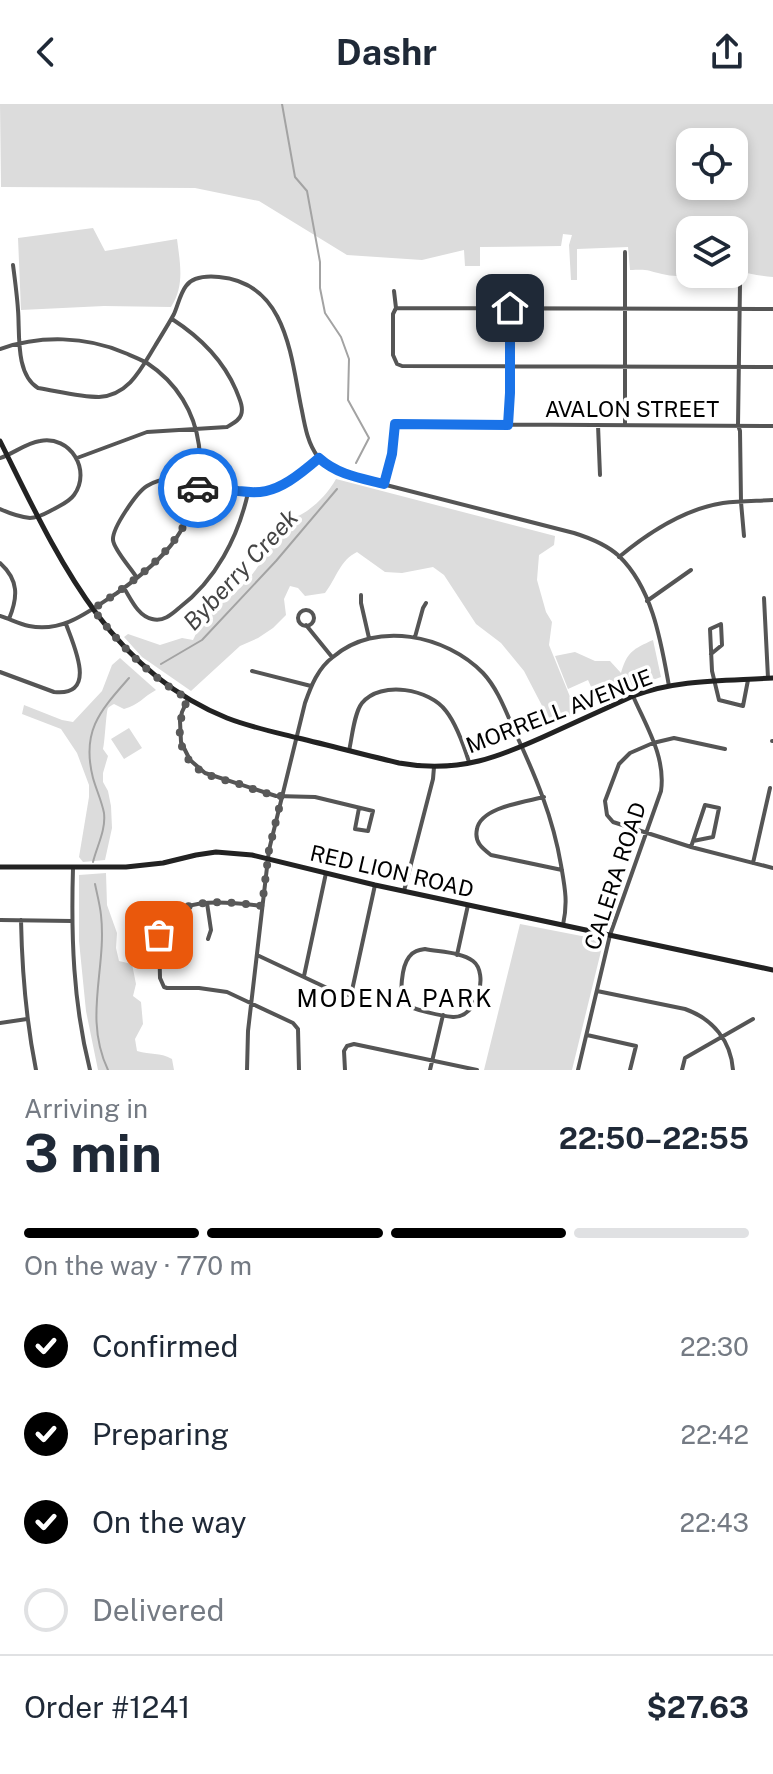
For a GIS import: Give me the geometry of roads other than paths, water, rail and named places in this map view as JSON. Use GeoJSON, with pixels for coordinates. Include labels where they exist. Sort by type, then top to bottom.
{"type":"FeatureCollection","features":[{"type":"Feature","properties":{"kind":"street"},"geometry":{"type":"LineString","coordinates":[[625,252],[625,425]]}},
{"type":"Feature","properties":{"kind":"street"},"geometry":{"type":"LineString","coordinates":[[13,265],[18,344],[25,374],[38,388],[95,397],[117,392],[128,385],[145,362],[171,319],[185,287],[192,280],[220,277],[236,280],[257,291],[274,309],[284,328],[308,439],[319,458],[343,474],[590,538],[619,557],[637,582],[647,601],[662,649],[669,686]]}},
{"type":"Feature","properties":{"kind":"street"},"geometry":{"type":"LineString","coordinates":[[740,288],[738,425],[744,536]]}},
{"type":"Feature","properties":{"kind":"street"},"geometry":{"type":"LineString","coordinates":[[394,291],[393,355],[399,365],[773,367]]}},
{"type":"Feature","properties":{"kind":"street"},"geometry":{"type":"LineString","coordinates":[[396,308],[773,309]]}},
{"type":"Feature","properties":{"kind":"street"},"geometry":{"type":"LineString","coordinates":[[508,425],[510,308]]}},
{"type":"Feature","properties":{"kind":"street"},"geometry":{"type":"LineString","coordinates":[[77,458],[147,432],[227,427],[242,414],[242,405],[231,379],[214,356],[198,338],[171,319]]}},
{"type":"Feature","properties":{"kind":"street"},"geometry":{"type":"LineString","coordinates":[[0,349],[56,339],[84,341],[113,348],[145,362],[173,386],[189,410],[201,450],[199,483],[192,509],[174,541],[137,578],[66,624],[40,627],[0,616]]}},
{"type":"Feature","properties":{"kind":"street","name":"AVALON STREET"},"geometry":{"type":"LineString","coordinates":[[384,484],[392,454],[395,424],[773,426]]}},
{"type":"Feature","properties":{"kind":"street"},"geometry":{"type":"LineString","coordinates":[[598,425],[600,475]]}},
{"type":"Feature","properties":{"kind":"street"},"geometry":{"type":"LineString","coordinates":[[0,458],[48,440],[65,445],[77,458],[81,476],[76,492],[63,504],[37,517],[25,517],[0,509]]}},
{"type":"Feature","properties":{"kind":"street","name":"MORRELL AVENUE"},"geometry":{"type":"LineString","coordinates":[[0,441],[59,557],[118,641],[158,679],[188,699],[239,723],[399,763],[434,767],[470,764],[503,755],[633,696],[669,686],[771,678]]}},
{"type":"Feature","properties":{"kind":"street"},"geometry":{"type":"LineString","coordinates":[[137,578],[115,546],[113,532],[139,493],[151,483],[172,478],[248,493],[261,492],[281,487],[319,458]]}},
{"type":"Feature","properties":{"kind":"street"},"geometry":{"type":"LineString","coordinates":[[124,588],[145,616],[158,620],[168,617],[192,597],[217,567],[239,526],[248,493]]}},
{"type":"Feature","properties":{"kind":"street"},"geometry":{"type":"LineString","coordinates":[[619,557],[648,534],[707,507],[773,500]]}},
{"type":"Feature","properties":{"kind":"street"},"geometry":{"type":"LineString","coordinates":[[0,563],[15,582],[17,594],[9,619]]}},
{"type":"Feature","properties":{"kind":"street"},"geometry":{"type":"LineString","coordinates":[[647,601],[691,570]]}},
{"type":"Feature","properties":{"kind":"street"},"geometry":{"type":"LineString","coordinates":[[361,595],[369,638]]}},
{"type":"Feature","properties":{"kind":"street"},"geometry":{"type":"LineString","coordinates":[[764,598],[771,678]]}},
{"type":"Feature","properties":{"kind":"street"},"geometry":{"type":"LineString","coordinates":[[415,637],[426,603]]}},
{"type":"Feature","properties":{"kind":"street"},"geometry":{"type":"LineString","coordinates":[[0,672],[54,692],[62,693],[75,686],[81,666],[66,624]]}},
{"type":"Feature","properties":{"kind":"street"},"geometry":{"type":"LineString","coordinates":[[711,654],[722,645],[721,624],[710,629],[711,654],[719,700],[743,706],[748,680]]}},
{"type":"Feature","properties":{"kind":"street"},"geometry":{"type":"LineString","coordinates":[[306,625],[332,657]]}},
{"type":"Feature","properties":{"kind":"street"},"geometry":{"type":"LineString","coordinates":[[247,1070],[268,859],[311,686],[332,657],[369,638],[392,635],[415,637],[448,647],[472,663],[494,686],[544,797],[567,901],[563,925]]}},
{"type":"Feature","properties":{"kind":"street"},"geometry":{"type":"LineString","coordinates":[[252,671],[311,686]]}},
{"type":"Feature","properties":{"kind":"street"},"geometry":{"type":"LineString","coordinates":[[349,751],[362,702],[381,690],[392,688],[425,695],[443,707],[470,764]]}},
{"type":"Feature","properties":{"kind":"street","name":"CALERA ROAD"},"geometry":{"type":"LineString","coordinates":[[578,1070],[610,935],[663,780],[660,759],[633,696]]}},
{"type":"Feature","properties":{"kind":"street"},"geometry":{"type":"LineString","coordinates":[[188,699],[182,712],[179,734],[184,750],[195,765],[210,776],[282,796],[315,797],[373,811],[368,831],[355,829],[359,808]]}},
{"type":"Feature","properties":{"kind":"street"},"geometry":{"type":"LineString","coordinates":[[725,749],[674,738],[630,753],[621,761],[605,801],[607,815],[613,822],[646,833],[773,868]]}},
{"type":"Feature","properties":{"kind":"street"},"geometry":{"type":"LineString","coordinates":[[404,891],[434,767]]}},
{"type":"Feature","properties":{"kind":"street"},"geometry":{"type":"LineString","coordinates":[[753,863],[770,788]]}},
{"type":"Feature","properties":{"kind":"street"},"geometry":{"type":"LineString","coordinates":[[544,797],[492,811],[478,824],[477,841],[491,855],[562,870]]}},
{"type":"Feature","properties":{"kind":"street"},"geometry":{"type":"LineString","coordinates":[[691,847],[693,841],[705,805],[719,808],[713,837],[693,841]]}},
{"type":"Feature","properties":{"kind":"street","name":"RED LION ROAD"},"geometry":{"type":"LineString","coordinates":[[0,867],[148,865],[216,852],[244,854],[773,970]]}},
{"type":"Feature","properties":{"kind":"street"},"geometry":{"type":"LineString","coordinates":[[73,868],[74,982],[90,1070]]}},
{"type":"Feature","properties":{"kind":"street"},"geometry":{"type":"LineString","coordinates":[[304,976],[326,873]]}},
{"type":"Feature","properties":{"kind":"street"},"geometry":{"type":"LineString","coordinates":[[257,955],[342,995],[351,995],[375,885]]}},
{"type":"Feature","properties":{"kind":"street"},"geometry":{"type":"LineString","coordinates":[[262,906],[233,902],[207,903],[170,916],[160,930],[158,940],[160,978],[167,988],[227,992],[297,1026],[299,1070]]}},
{"type":"Feature","properties":{"kind":"street"},"geometry":{"type":"LineString","coordinates":[[207,903],[211,930],[208,939]]}},
{"type":"Feature","properties":{"kind":"street"},"geometry":{"type":"LineString","coordinates":[[457,955],[468,905]]}},
{"type":"Feature","properties":{"kind":"street"},"geometry":{"type":"LineString","coordinates":[[0,920],[72,921]]}},
{"type":"Feature","properties":{"kind":"street"},"geometry":{"type":"LineString","coordinates":[[21,920],[23,986],[36,1069],[25,1070]]}},
{"type":"Feature","properties":{"kind":"street"},"geometry":{"type":"LineString","coordinates":[[416,950],[457,955],[475,963],[481,976],[474,1005],[465,1015],[443,1015],[406,1004],[400,989],[406,963],[416,950]]}},
{"type":"Feature","properties":{"kind":"street"},"geometry":{"type":"LineString","coordinates":[[597,991],[699,1014],[722,1036],[732,1056],[733,1070]]}},
{"type":"Feature","properties":{"kind":"street"},"geometry":{"type":"LineString","coordinates":[[430,1070],[443,1015]]}},
{"type":"Feature","properties":{"kind":"street"},"geometry":{"type":"LineString","coordinates":[[0,1023],[27,1019]]}},
{"type":"Feature","properties":{"kind":"street"},"geometry":{"type":"LineString","coordinates":[[682,1070],[685,1058],[753,1019]]}},
{"type":"Feature","properties":{"kind":"street"},"geometry":{"type":"LineString","coordinates":[[587,1035],[636,1046],[630,1070]]}},
{"type":"Feature","properties":{"kind":"street"},"geometry":{"type":"LineString","coordinates":[[345,1070],[344,1051],[354,1044],[476,1070]]}},
{"type":"Feature","properties":{"kind":"waterway","name":"Byberry Creek"},"geometry":{"type":"LineString","coordinates":[[282,104],[295,177],[307,191],[320,262],[320,288],[325,313],[341,337],[349,359],[348,400],[369,438],[356,463]]}},
{"type":"Feature","properties":{"kind":"waterway","name":"Byberry Creek"},"geometry":{"type":"LineString","coordinates":[[161,664],[202,640],[276,561],[337,489]]}},
{"type":"Feature","properties":{"kind":"waterway","name":"Byberry Creek"},"geometry":{"type":"LineString","coordinates":[[93,862],[104,819],[90,762],[91,734],[109,701],[129,678]]}},
{"type":"Feature","properties":{"kind":"waterway","name":"Byberry Creek"},"geometry":{"type":"LineString","coordinates":[[95,884],[102,935],[97,1031],[108,1070]]}},
{"type":"Feature","properties":{"kind":"district","name":"MODENA PARK"},"geometry":{"type":"Point","coordinates":[395,999]}}]}
